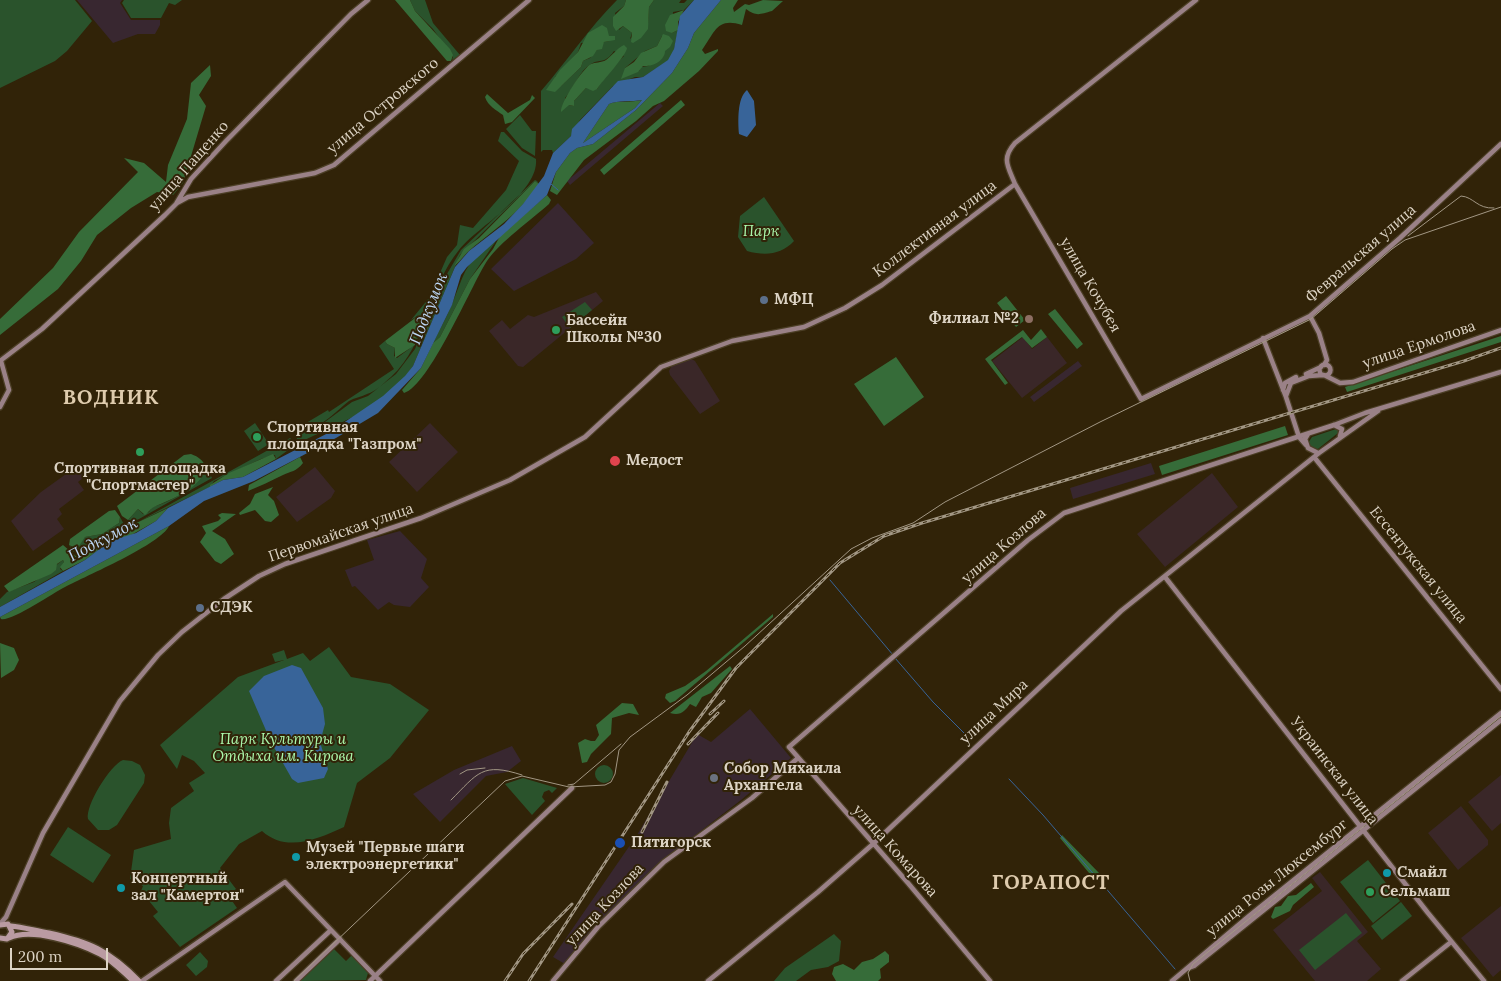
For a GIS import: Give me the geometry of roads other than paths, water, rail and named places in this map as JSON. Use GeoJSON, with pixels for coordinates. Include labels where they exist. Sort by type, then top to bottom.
{"type":"FeatureCollection","features":[{"type":"Feature","properties":{"kind":"main road"},"geometry":{"type":"LineString","coordinates":[[0,925],[5,924],[77,939],[114,957],[140,981]]}},
{"type":"Feature","properties":{"kind":"main road"},"geometry":{"type":"LineString","coordinates":[[9,938],[12,932],[10,926]]}},
{"type":"Feature","properties":{"kind":"main road"},"geometry":{"type":"LineString","coordinates":[[0,938],[36,934],[82,946],[112,962],[133,981]]}},
{"type":"Feature","properties":{"kind":"street","name":"улица Пащенко"},"geometry":{"type":"LineString","coordinates":[[1,361],[42,329],[176,204],[191,179],[226,141],[351,14],[368,0]]}},
{"type":"Feature","properties":{"kind":"street","name":"улица Островского"},"geometry":{"type":"LineString","coordinates":[[176,204],[188,197],[314,173],[334,165],[529,0]]}},
{"type":"Feature","properties":{"kind":"street","name":"Коллективная улица"},"geometry":{"type":"LineString","coordinates":[[696,353],[732,341],[804,327],[845,308],[882,285],[1016,184],[1006,157],[1015,143],[1196,0]]}},
{"type":"Feature","properties":{"kind":"street","name":"Февральская улица"},"geometry":{"type":"LineString","coordinates":[[1141,399],[1310,316],[1400,238],[1501,144]]}},
{"type":"Feature","properties":{"kind":"street","name":"улица Кочубея"},"geometry":{"type":"LineString","coordinates":[[1016,184],[1141,399]]}},
{"type":"Feature","properties":{"kind":"street"},"geometry":{"type":"LineString","coordinates":[[1310,316],[1319,333],[1327,360],[1323,375]]}},
{"type":"Feature","properties":{"kind":"street","name":"улица Ермолова"},"geometry":{"type":"LineString","coordinates":[[1345,383],[1501,330]]}},
{"type":"Feature","properties":{"kind":"street"},"geometry":{"type":"LineString","coordinates":[[1263,338],[1299,437],[1307,446],[1319,453]]}},
{"type":"Feature","properties":{"kind":"street","name":"Первомайская улица"},"geometry":{"type":"LineString","coordinates":[[0,925],[6,917],[43,833],[111,715],[158,655],[190,624],[246,584],[270,570],[421,518],[510,480],[585,437],[661,367],[696,353]]}},
{"type":"Feature","properties":{"kind":"street"},"geometry":{"type":"LineString","coordinates":[[0,407],[9,390],[1,361]]}},
{"type":"Feature","properties":{"kind":"street"},"geometry":{"type":"LineString","coordinates":[[1326,368],[1336,378],[1345,383]]}},
{"type":"Feature","properties":{"kind":"street"},"geometry":{"type":"LineString","coordinates":[[1283,390],[1285,383],[1326,368]]}},
{"type":"Feature","properties":{"kind":"street"},"geometry":{"type":"LineString","coordinates":[[1323,375],[1326,368]]}},
{"type":"Feature","properties":{"kind":"street"},"geometry":{"type":"LineString","coordinates":[[1302,467],[1309,457],[1305,439],[1309,433],[1501,372]]}},
{"type":"Feature","properties":{"kind":"street"},"geometry":{"type":"LineString","coordinates":[[1286,397],[1292,383],[1309,376],[1323,375],[1336,382],[1345,383]]}},
{"type":"Feature","properties":{"kind":"street","name":"улица Мира"},"geometry":{"type":"LineString","coordinates":[[708,981],[818,892],[873,844],[1079,649],[1319,453],[1380,409]]}},
{"type":"Feature","properties":{"kind":"street"},"geometry":{"type":"LineString","coordinates":[[1334,425],[1342,429],[1340,438]]}},
{"type":"Feature","properties":{"kind":"street","name":"улица Козлова"},"geometry":{"type":"LineString","coordinates":[[789,748],[1028,540],[1064,513],[1309,433]]}},
{"type":"Feature","properties":{"kind":"street","name":"Ессентукская улица"},"geometry":{"type":"LineString","coordinates":[[1314,457],[1501,689]]}},
{"type":"Feature","properties":{"kind":"street","name":"Украинская улица"},"geometry":{"type":"LineString","coordinates":[[1165,577],[1451,942],[1484,981]]}},
{"type":"Feature","properties":{"kind":"street","name":"улица Розы Люксембург"},"geometry":{"type":"LineString","coordinates":[[1172,981],[1501,713]]}},
{"type":"Feature","properties":{"kind":"street","name":"улица Розы Люксембург"},"geometry":{"type":"LineString","coordinates":[[1362,828],[1501,720]]}},
{"type":"Feature","properties":{"kind":"street","name":"улица Комарова"},"geometry":{"type":"LineString","coordinates":[[789,748],[990,981]]}},
{"type":"Feature","properties":{"kind":"street","name":"улица Козлова"},"geometry":{"type":"LineString","coordinates":[[554,981],[598,927],[664,862],[752,798],[798,758]]}},
{"type":"Feature","properties":{"kind":"street"},"geometry":{"type":"LineString","coordinates":[[370,981],[572,788]]}},
{"type":"Feature","properties":{"kind":"street"},"geometry":{"type":"LineString","coordinates":[[140,981],[285,882],[380,981]]}},
{"type":"Feature","properties":{"kind":"street"},"geometry":{"type":"LineString","coordinates":[[6,917],[10,926]]}},
{"type":"Feature","properties":{"kind":"street"},"geometry":{"type":"LineString","coordinates":[[276,981],[331,930]]}},
{"type":"Feature","properties":{"kind":"street"},"geometry":{"type":"LineString","coordinates":[[296,981],[340,939]]}},
{"type":"Feature","properties":{"kind":"street"},"geometry":{"type":"LineString","coordinates":[[1402,981],[1451,942]]}},
{"type":"Feature","properties":{"kind":"water","name":"Подкумок"},"geometry":{"type":"Polygon","coordinates":[[[694,0],[721,0],[694,33],[688,48],[672,73],[636,110],[593,144],[577,148],[570,153],[556,172],[547,195],[467,267],[461,275],[452,305],[421,368],[378,413],[336,438],[254,481],[204,501],[169,526],[0,617],[0,607],[85,560],[110,541],[136,533],[156,521],[168,508],[223,480],[243,477],[330,432],[383,396],[413,366],[455,267],[469,251],[504,224],[523,204],[544,176],[553,153],[571,136],[572,129],[618,81],[643,77],[668,60],[674,49],[680,16],[694,0]],[[642,100],[609,104],[583,143],[635,108],[642,100]]]}},
{"type":"Feature","properties":{"kind":"water"},"geometry":{"type":"Polygon","coordinates":[[[747,90],[754,101],[756,125],[747,137],[739,134],[738,123],[741,99],[747,90]]]}},
{"type":"Feature","properties":{"kind":"water"},"geometry":{"type":"Polygon","coordinates":[[[292,665],[301,668],[323,708],[325,724],[320,742],[328,769],[324,778],[298,783],[292,779],[271,742],[249,691],[264,676],[292,665]]]}},
{"type":"Feature","properties":{"kind":"waterway"},"geometry":{"type":"LineString","coordinates":[[551,184],[558,190]]}},
{"type":"Feature","properties":{"kind":"waterway"},"geometry":{"type":"LineString","coordinates":[[830,580],[893,655]]}},
{"type":"Feature","properties":{"kind":"waterway"},"geometry":{"type":"LineString","coordinates":[[895,658],[933,702],[969,738]]}},
{"type":"Feature","properties":{"kind":"waterway"},"geometry":{"type":"LineString","coordinates":[[1009,779],[1043,815],[1175,969]]}},
{"type":"Feature","properties":{"kind":"tram line"},"geometry":{"type":"LineString","coordinates":[[1408,236],[1461,196],[1469,198],[1484,207],[1494,208]]}},
{"type":"Feature","properties":{"kind":"tram line"},"geometry":{"type":"LineString","coordinates":[[294,981],[505,781],[522,776],[569,787],[605,785],[611,782],[615,774],[619,750],[630,737],[687,695],[745,646],[851,549],[872,538],[913,523],[945,502],[1100,422],[1311,319],[1405,240],[1501,207]]}},
{"type":"Feature","properties":{"kind":"tram line"},"geometry":{"type":"LineString","coordinates":[[1190,981],[1188,973],[1193,964],[1501,716]]}},
{"type":"Feature","properties":{"kind":"tram line"},"geometry":{"type":"LineString","coordinates":[[568,785],[574,784],[621,744]]}},
{"type":"Feature","properties":{"kind":"tram line"},"geometry":{"type":"LineString","coordinates":[[460,774],[467,770],[485,768]]}},
{"type":"Feature","properties":{"kind":"tram line"},"geometry":{"type":"LineString","coordinates":[[451,800],[482,772],[498,770],[522,775]]}},
{"type":"Feature","properties":{"kind":"railway"},"geometry":{"type":"LineString","coordinates":[[529,981],[689,732],[736,668],[840,563],[884,536],[922,523],[1464,361],[1501,348]]}},
{"type":"Feature","properties":{"kind":"railway"},"geometry":{"type":"LineString","coordinates":[[710,714],[724,701]]}},
{"type":"Feature","properties":{"kind":"railway"},"geometry":{"type":"LineString","coordinates":[[688,744],[718,713]]}},
{"type":"Feature","properties":{"kind":"railway"},"geometry":{"type":"LineString","coordinates":[[642,832],[667,782]]}},
{"type":"Feature","properties":{"kind":"railway"},"geometry":{"type":"LineString","coordinates":[[505,981],[523,954],[572,904]]}},
{"type":"Feature","properties":{"kind":"place","name":"МФЦ"},"geometry":{"type":"Point","coordinates":[764,300]}},
{"type":"Feature","properties":{"kind":"place","name":"Филиал №2"},"geometry":{"type":"Point","coordinates":[1029,319]}},
{"type":"Feature","properties":{"kind":"place","name":"Бассейн Школы №30"},"geometry":{"type":"Point","coordinates":[556,330]}},
{"type":"Feature","properties":{"kind":"place","name":"Спортивная площадка \"Газпром\""},"geometry":{"type":"Point","coordinates":[257,437]}},
{"type":"Feature","properties":{"kind":"place","name":"Спортивная площадка \"Спортмастер\""},"geometry":{"type":"Point","coordinates":[140,452]}},
{"type":"Feature","properties":{"kind":"place","name":"Медост"},"geometry":{"type":"Point","coordinates":[615,461]}},
{"type":"Feature","properties":{"kind":"place","name":"СДЭК"},"geometry":{"type":"Point","coordinates":[200,608]}},
{"type":"Feature","properties":{"kind":"place","name":"Собор Михаила Архангела"},"geometry":{"type":"Point","coordinates":[714,778]}},
{"type":"Feature","properties":{"kind":"place","name":"Пятигорск"},"geometry":{"type":"Point","coordinates":[620,843]}},
{"type":"Feature","properties":{"kind":"place","name":"Музей \"Первые шаги электроэнергетики\""},"geometry":{"type":"Point","coordinates":[296,857]}},
{"type":"Feature","properties":{"kind":"place","name":"Смайл"},"geometry":{"type":"Point","coordinates":[1387,873]}},
{"type":"Feature","properties":{"kind":"place","name":"Концертный зал \"Камертон\""},"geometry":{"type":"Point","coordinates":[121,888]}},
{"type":"Feature","properties":{"kind":"place","name":"Сельмаш"},"geometry":{"type":"Point","coordinates":[1370,892]}},
{"type":"Feature","properties":{"kind":"district","name":"ВОДНИК"},"geometry":{"type":"Point","coordinates":[111,398]}},
{"type":"Feature","properties":{"kind":"district","name":"ГОРАПОСТ"},"geometry":{"type":"Point","coordinates":[1051,883]}},
{"type":"Feature","properties":{"kind":"park label","name":"Парк"},"geometry":{"type":"Point","coordinates":[761,232]}},
{"type":"Feature","properties":{"kind":"park label","name":"Парк Культуры и Отдыха им. Кирова"},"geometry":{"type":"Point","coordinates":[283,748]}}]}
